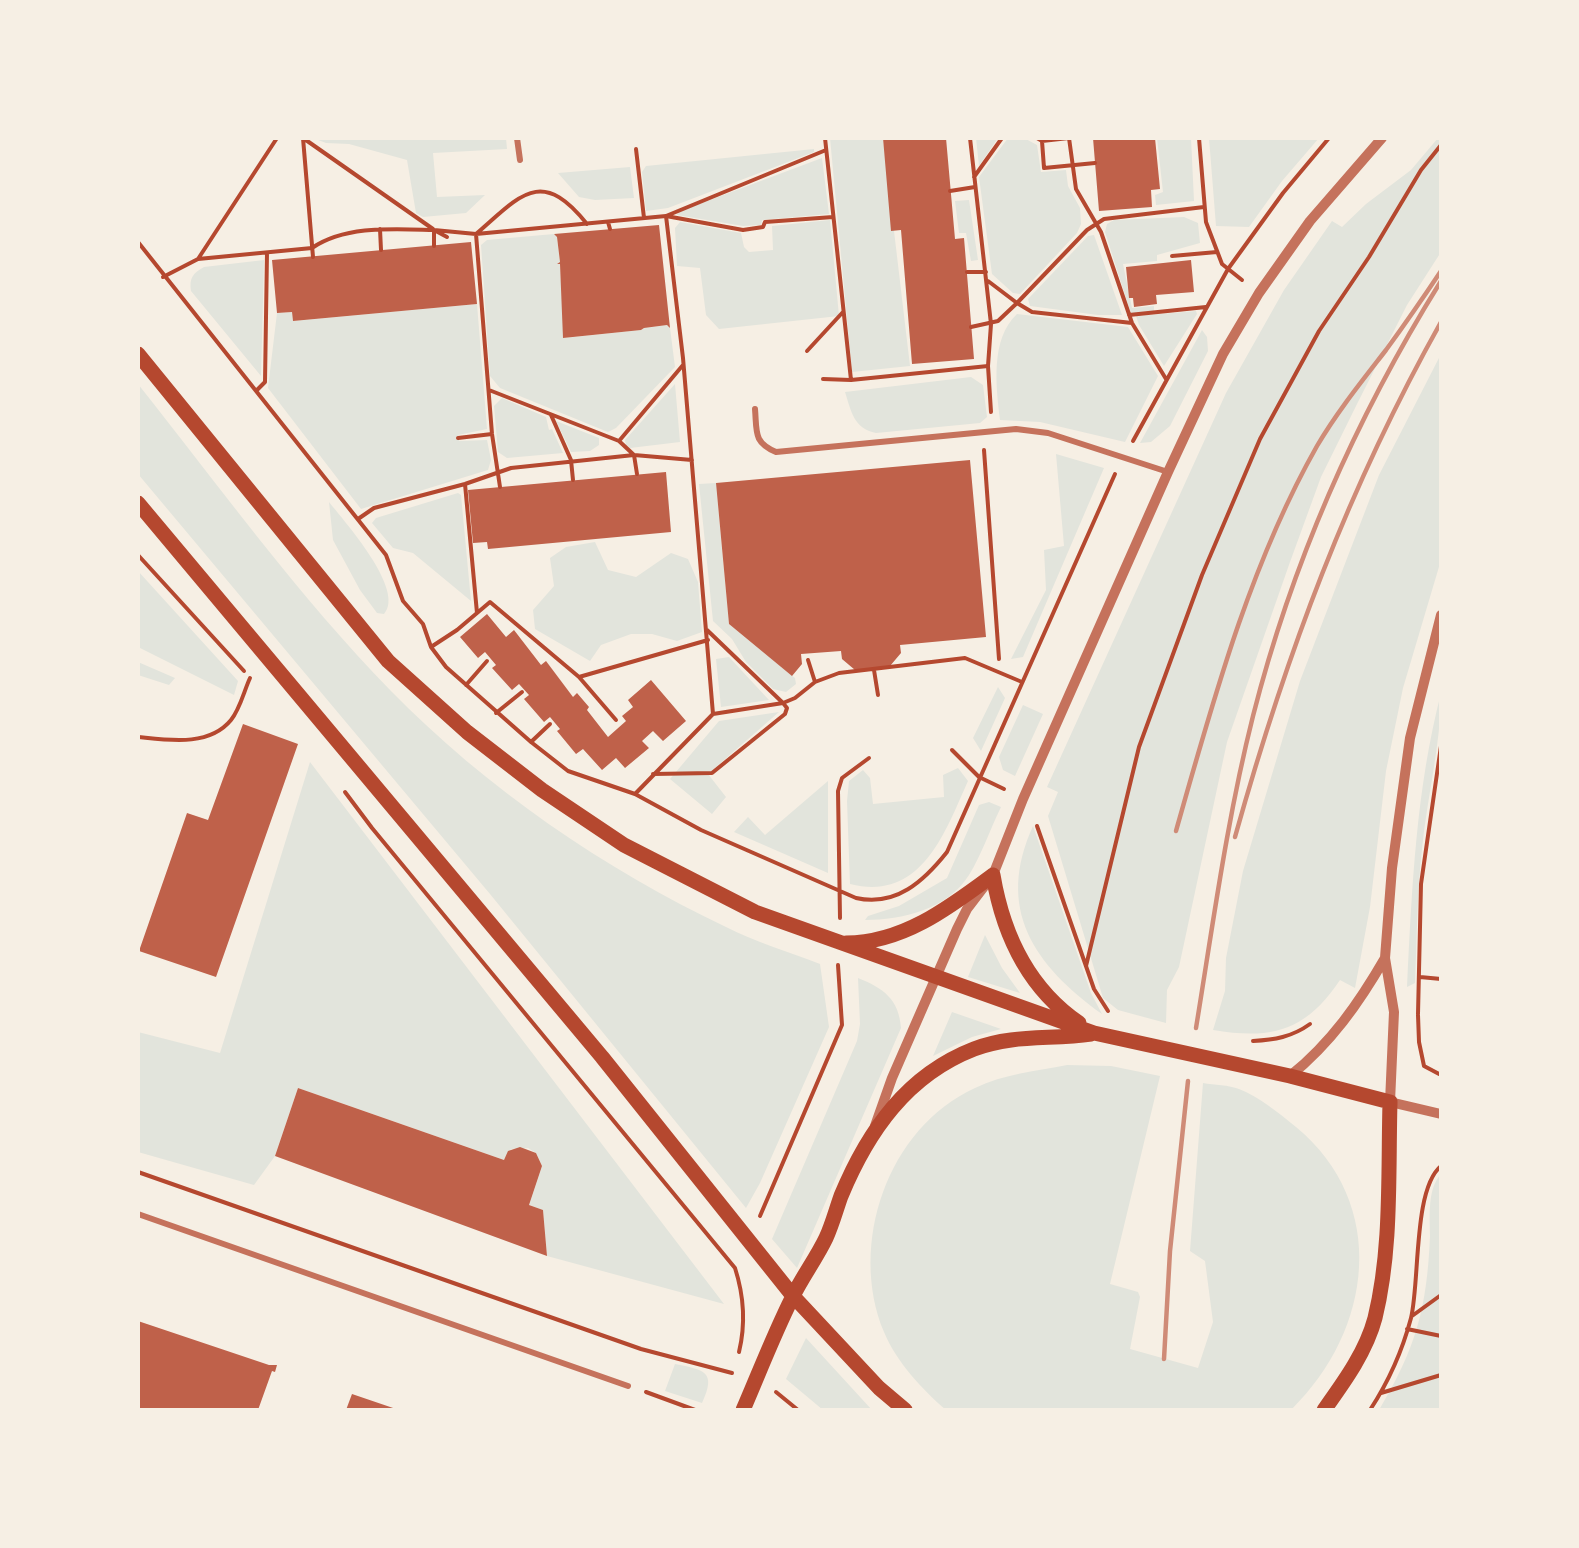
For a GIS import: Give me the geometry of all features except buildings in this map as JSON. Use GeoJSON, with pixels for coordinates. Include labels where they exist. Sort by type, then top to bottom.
{"type":"FeatureCollection","features":[{"type":"Feature","properties":{"kind":"main road"},"geometry":{"type":"LineString","coordinates":[[138,354],[388,661],[466,732],[542,790],[624,844],[755,912],[1094,1033],[1389,1102],[1387,1240],[1375,1319],[1354,1368],[1324,1410]]}},
{"type":"Feature","properties":{"kind":"main road"},"geometry":{"type":"LineString","coordinates":[[138,503],[602,1057],[792,1296],[879,1388],[906,1410]]}},
{"type":"Feature","properties":{"kind":"main road"},"geometry":{"type":"LineString","coordinates":[[839,943],[869,940],[915,926],[939,914],[993,874],[1003,923],[1030,975],[1050,1001],[1094,1033]]}},
{"type":"Feature","properties":{"kind":"main road"},"geometry":{"type":"LineString","coordinates":[[743,1410],[792,1296],[826,1238],[842,1194],[872,1135],[900,1097],[923,1077],[955,1057],[1006,1040],[1094,1033]]}},
{"type":"Feature","properties":{"kind":"street"},"geometry":{"type":"LineString","coordinates":[[518,138],[520,160]]}},
{"type":"Feature","properties":{"kind":"street"},"geometry":{"type":"LineString","coordinates":[[872,1135],[892,1078],[936,977],[967,909],[993,874],[1023,799],[1223,354],[1259,293],[1310,221],[1382,138]]}},
{"type":"Feature","properties":{"kind":"street"},"geometry":{"type":"LineString","coordinates":[[755,409],[761,444],[776,452],[982,432],[1048,433],[1168,472]]}},
{"type":"Feature","properties":{"kind":"street"},"geometry":{"type":"LineString","coordinates":[[1441,615],[1410,738],[1392,868],[1385,958],[1394,1012],[1389,1102],[1441,1114]]}},
{"type":"Feature","properties":{"kind":"street"},"geometry":{"type":"LineString","coordinates":[[1290,1077],[1315,1056],[1358,1004],[1385,958]]}},
{"type":"Feature","properties":{"kind":"street"},"geometry":{"type":"LineString","coordinates":[[138,1214],[628,1386]]}},
{"type":"Feature","properties":{"kind":"path"},"geometry":{"type":"LineString","coordinates":[[198,259],[277,138]]}},
{"type":"Feature","properties":{"kind":"path"},"geometry":{"type":"LineString","coordinates":[[313,257],[303,138],[447,237]]}},
{"type":"Feature","properties":{"kind":"path"},"geometry":{"type":"LineString","coordinates":[[825,138],[851,380]]}},
{"type":"Feature","properties":{"kind":"path"},"geometry":{"type":"LineString","coordinates":[[970,138],[991,324],[988,366],[992,421]]}},
{"type":"Feature","properties":{"kind":"path"},"geometry":{"type":"LineString","coordinates":[[973,178],[1002,138]]}},
{"type":"Feature","properties":{"kind":"path"},"geometry":{"type":"LineString","coordinates":[[1037,138],[1042,141],[1069,138],[1071,166],[1076,189],[1096,224],[1132,323],[1166,379]]}},
{"type":"Feature","properties":{"kind":"path"},"geometry":{"type":"LineString","coordinates":[[1199,138],[1206,222],[1222,264],[1248,284]]}},
{"type":"Feature","properties":{"kind":"path"},"geometry":{"type":"LineString","coordinates":[[1042,141],[1044,168],[1095,163]]}},
{"type":"Feature","properties":{"kind":"path"},"geometry":{"type":"LineString","coordinates":[[1086,966],[1139,747],[1202,574],[1255,449],[1319,331],[1370,257],[1422,170],[1441,145]]}},
{"type":"Feature","properties":{"kind":"path"},"geometry":{"type":"LineString","coordinates":[[636,149],[644,218]]}},
{"type":"Feature","properties":{"kind":"path"},"geometry":{"type":"LineString","coordinates":[[666,216],[826,150]]}},
{"type":"Feature","properties":{"kind":"path"},"geometry":{"type":"LineString","coordinates":[[951,191],[975,187]]}},
{"type":"Feature","properties":{"kind":"path"},"geometry":{"type":"LineString","coordinates":[[476,234],[523,194],[549,190],[571,203],[587,224]]}},
{"type":"Feature","properties":{"kind":"path"},"geometry":{"type":"LineString","coordinates":[[971,327],[991,324],[1017,303],[1096,224],[1115,216],[1204,207]]}},
{"type":"Feature","properties":{"kind":"path"},"geometry":{"type":"LineString","coordinates":[[163,277],[198,259],[312,248],[327,238],[380,229],[434,230],[476,234],[666,216],[743,230],[764,227],[765,222],[833,217]]}},
{"type":"Feature","properties":{"kind":"path"},"geometry":{"type":"LineString","coordinates":[[666,216],[683,364],[713,714]]}},
{"type":"Feature","properties":{"kind":"path"},"geometry":{"type":"LineString","coordinates":[[608,222],[610,229]]}},
{"type":"Feature","properties":{"kind":"path"},"geometry":{"type":"LineString","coordinates":[[380,229],[381,250]]}},
{"type":"Feature","properties":{"kind":"path"},"geometry":{"type":"LineString","coordinates":[[434,230],[434,246]]}},
{"type":"Feature","properties":{"kind":"path"},"geometry":{"type":"LineString","coordinates":[[476,234],[492,434],[500,487]]}},
{"type":"Feature","properties":{"kind":"path"},"geometry":{"type":"LineString","coordinates":[[138,242],[163,277],[257,390],[386,555],[403,601],[423,624],[431,647],[446,667],[496,713],[568,771],[635,794],[701,830],[841,892],[871,901],[890,898],[914,887],[947,852],[979,777]]}},
{"type":"Feature","properties":{"kind":"path"},"geometry":{"type":"LineString","coordinates":[[1172,256],[1217,252]]}},
{"type":"Feature","properties":{"kind":"path"},"geometry":{"type":"LineString","coordinates":[[257,390],[265,382],[267,253]]}},
{"type":"Feature","properties":{"kind":"path"},"geometry":{"type":"LineString","coordinates":[[967,272],[986,272]]}},
{"type":"Feature","properties":{"kind":"path"},"geometry":{"type":"LineString","coordinates":[[987,280],[1032,312],[1132,323]]}},
{"type":"Feature","properties":{"kind":"path"},"geometry":{"type":"LineString","coordinates":[[1129,315],[1206,307]]}},
{"type":"Feature","properties":{"kind":"path"},"geometry":{"type":"LineString","coordinates":[[807,351],[843,312]]}},
{"type":"Feature","properties":{"kind":"path"},"geometry":{"type":"LineString","coordinates":[[619,441],[683,364]]}},
{"type":"Feature","properties":{"kind":"path"},"geometry":{"type":"LineString","coordinates":[[823,379],[851,380],[988,366]]}},
{"type":"Feature","properties":{"kind":"path"},"geometry":{"type":"LineString","coordinates":[[489,390],[619,441],[634,455],[637,474]]}},
{"type":"Feature","properties":{"kind":"path"},"geometry":{"type":"LineString","coordinates":[[551,414],[571,460],[573,480]]}},
{"type":"Feature","properties":{"kind":"path"},"geometry":{"type":"LineString","coordinates":[[982,432],[999,659]]}},
{"type":"Feature","properties":{"kind":"path"},"geometry":{"type":"LineString","coordinates":[[458,438],[492,434]]}},
{"type":"Feature","properties":{"kind":"path"},"geometry":{"type":"LineString","coordinates":[[358,519],[374,508],[465,484],[497,472],[571,460],[634,455],[692,460]]}},
{"type":"Feature","properties":{"kind":"path"},"geometry":{"type":"LineString","coordinates":[[465,484],[477,614]]}},
{"type":"Feature","properties":{"kind":"path"},"geometry":{"type":"LineString","coordinates":[[138,555],[258,687]]}},
{"type":"Feature","properties":{"kind":"path"},"geometry":{"type":"LineString","coordinates":[[431,647],[490,602],[579,677],[616,720]]}},
{"type":"Feature","properties":{"kind":"path"},"geometry":{"type":"LineString","coordinates":[[653,774],[712,773],[785,714],[787,708],[783,703],[707,629]]}},
{"type":"Feature","properties":{"kind":"path"},"geometry":{"type":"LineString","coordinates":[[579,677],[708,640]]}},
{"type":"Feature","properties":{"kind":"path"},"geometry":{"type":"LineString","coordinates":[[635,794],[713,714],[783,703],[795,698],[815,682],[839,673],[965,658],[1022,682]]}},
{"type":"Feature","properties":{"kind":"path"},"geometry":{"type":"LineString","coordinates":[[808,660],[815,682]]}},
{"type":"Feature","properties":{"kind":"path"},"geometry":{"type":"LineString","coordinates":[[466,686],[487,661]]}},
{"type":"Feature","properties":{"kind":"path"},"geometry":{"type":"LineString","coordinates":[[874,670],[878,694]]}},
{"type":"Feature","properties":{"kind":"path"},"geometry":{"type":"LineString","coordinates":[[138,737],[176,741],[214,735],[231,720],[250,678]]}},
{"type":"Feature","properties":{"kind":"path"},"geometry":{"type":"LineString","coordinates":[[496,713],[522,692]]}},
{"type":"Feature","properties":{"kind":"path"},"geometry":{"type":"LineString","coordinates":[[531,742],[550,724]]}},
{"type":"Feature","properties":{"kind":"path"},"geometry":{"type":"LineString","coordinates":[[1441,746],[1422,884],[1418,1015],[1419,1042],[1424,1066],[1441,1075]]}},
{"type":"Feature","properties":{"kind":"path"},"geometry":{"type":"LineString","coordinates":[[952,750],[979,777],[1011,793]]}},
{"type":"Feature","properties":{"kind":"path"},"geometry":{"type":"LineString","coordinates":[[841,892],[838,801],[840,784],[847,773],[869,758]]}},
{"type":"Feature","properties":{"kind":"path"},"geometry":{"type":"LineString","coordinates":[[340,784],[372,828],[735,1268],[741,1287],[744,1317],[739,1354]]}},
{"type":"Feature","properties":{"kind":"path"},"geometry":{"type":"LineString","coordinates":[[1039,818],[1036,828],[1086,966],[1103,1006],[1119,1016]]}},
{"type":"Feature","properties":{"kind":"path"},"geometry":{"type":"LineString","coordinates":[[758,1220],[842,1025],[837,970]]}},
{"type":"Feature","properties":{"kind":"path"},"geometry":{"type":"LineString","coordinates":[[1420,977],[1441,979]]}},
{"type":"Feature","properties":{"kind":"path"},"geometry":{"type":"LineString","coordinates":[[1409,1014],[1418,1015]]}},
{"type":"Feature","properties":{"kind":"path"},"geometry":{"type":"LineString","coordinates":[[1249,1042],[1271,1041],[1297,1034],[1316,1019]]}},
{"type":"Feature","properties":{"kind":"path"},"geometry":{"type":"LineString","coordinates":[[1370,1410],[1382,1393],[1401,1354],[1411,1317],[1423,1202],[1430,1181],[1441,1166]]}},
{"type":"Feature","properties":{"kind":"path"},"geometry":{"type":"LineString","coordinates":[[138,1172],[641,1349],[732,1373]]}},
{"type":"Feature","properties":{"kind":"path"},"geometry":{"type":"LineString","coordinates":[[1411,1317],[1441,1295]]}},
{"type":"Feature","properties":{"kind":"path"},"geometry":{"type":"LineString","coordinates":[[1407,1329],[1441,1336]]}},
{"type":"Feature","properties":{"kind":"path"},"geometry":{"type":"LineString","coordinates":[[1382,1393],[1441,1376]]}},
{"type":"Feature","properties":{"kind":"path"},"geometry":{"type":"LineString","coordinates":[[628,1386],[695,1410]]}},
{"type":"Feature","properties":{"kind":"path"},"geometry":{"type":"LineString","coordinates":[[778,1394],[798,1410]]}},
{"type":"Feature","properties":{"kind":"shaded area"},"geometry":{"type":"Polygon","coordinates":[[[313,138],[506,138],[507,149],[433,153],[437,197],[485,195],[466,213],[423,217],[416,213],[407,160],[349,144],[326,143],[313,138]]]}},
{"type":"Feature","properties":{"kind":"shaded area"},"geometry":{"type":"Polygon","coordinates":[[[830,138],[883,138],[910,366],[852,372],[830,138]]]}},
{"type":"Feature","properties":{"kind":"shaded area"},"geometry":{"type":"Polygon","coordinates":[[[976,138],[998,138],[979,166],[976,138]]]}},
{"type":"Feature","properties":{"kind":"shaded area"},"geometry":{"type":"Polygon","coordinates":[[[1008,138],[1024,138],[1037,145],[1041,172],[1066,170],[1068,186],[1080,208],[1081,224],[1077,233],[1020,294],[1013,293],[992,274],[979,177],[1008,138]]]}},
{"type":"Feature","properties":{"kind":"shaded area"},"geometry":{"type":"Polygon","coordinates":[[[1157,138],[1191,138],[1194,201],[1156,205],[1155,195],[1163,192],[1157,138]]]}},
{"type":"Feature","properties":{"kind":"shaded area"},"geometry":{"type":"Polygon","coordinates":[[[1209,138],[1319,138],[1282,181],[1249,227],[1216,226],[1209,138]]]}},
{"type":"Feature","properties":{"kind":"shaded area"},"geometry":{"type":"Polygon","coordinates":[[[1438,138],[1441,138],[1441,252],[1407,305],[1321,477],[1290,562],[1227,742],[1179,967],[1167,990],[1166,1023],[1118,1010],[1103,998],[1048,816],[1058,792],[1047,787],[1226,393],[1284,290],[1332,221],[1342,227],[1366,204],[1411,170],[1438,138]]]}},
{"type":"Feature","properties":{"kind":"shaded area"},"geometry":{"type":"Polygon","coordinates":[[[814,149],[814,152],[668,208],[646,211],[642,172],[646,166],[814,149]]]}},
{"type":"Feature","properties":{"kind":"shaded area"},"geometry":{"type":"Polygon","coordinates":[[[822,158],[829,214],[762,220],[761,225],[743,226],[677,215],[678,212],[822,158]]]}},
{"type":"Feature","properties":{"kind":"shaded area"},"geometry":{"type":"Polygon","coordinates":[[[630,167],[634,198],[595,200],[579,197],[558,173],[630,167]]]}},
{"type":"Feature","properties":{"kind":"shaded area"},"geometry":{"type":"Polygon","coordinates":[[[969,200],[978,260],[971,261],[966,233],[959,233],[955,201],[969,200]]]}},
{"type":"Feature","properties":{"kind":"shaded area"},"geometry":{"type":"Polygon","coordinates":[[[1184,217],[1198,223],[1200,243],[1157,255],[1157,261],[1123,264],[1132,308],[1154,306],[1154,311],[1131,314],[1105,232],[1107,224],[1114,220],[1184,217]]]}},
{"type":"Feature","properties":{"kind":"shaded area"},"geometry":{"type":"Polygon","coordinates":[[[830,220],[839,316],[719,329],[706,315],[700,268],[677,266],[675,228],[680,222],[741,233],[744,247],[749,252],[773,250],[772,226],[830,220]]]}},
{"type":"Feature","properties":{"kind":"shaded area"},"geometry":{"type":"Polygon","coordinates":[[[554,234],[557,237],[560,262],[557,264],[560,264],[564,338],[667,325],[670,328],[675,367],[616,428],[608,432],[500,388],[490,376],[481,245],[487,240],[554,234]]]}},
{"type":"Feature","properties":{"kind":"shaded area"},"geometry":{"type":"Polygon","coordinates":[[[1094,235],[1122,315],[1098,315],[1030,306],[1028,299],[1088,236],[1094,235]]]}},
{"type":"Feature","properties":{"kind":"shaded area"},"geometry":{"type":"Polygon","coordinates":[[[264,260],[261,376],[191,291],[191,283],[197,271],[204,267],[264,260]]]}},
{"type":"Feature","properties":{"kind":"shaded area"},"geometry":{"type":"Polygon","coordinates":[[[477,304],[487,429],[458,435],[459,441],[487,440],[491,460],[488,470],[361,509],[268,388],[277,313],[292,312],[293,321],[477,304]]]}},
{"type":"Feature","properties":{"kind":"shaded area"},"geometry":{"type":"Polygon","coordinates":[[[1196,311],[1197,314],[1164,366],[1136,316],[1196,311]]]}},
{"type":"Feature","properties":{"kind":"shaded area"},"geometry":{"type":"Polygon","coordinates":[[[1017,314],[1128,327],[1158,376],[1125,442],[1040,422],[1000,420],[997,393],[999,350],[1008,324],[1017,314]]]}},
{"type":"Feature","properties":{"kind":"shaded area"},"geometry":{"type":"Polygon","coordinates":[[[1202,330],[1207,337],[1208,351],[1170,426],[1151,442],[1140,443],[1202,330]]]}},
{"type":"Feature","properties":{"kind":"shaded area"},"geometry":{"type":"Polygon","coordinates":[[[1441,354],[1441,560],[1403,688],[1386,771],[1370,907],[1355,988],[1340,980],[1314,1011],[1286,1028],[1253,1034],[1213,1030],[1225,991],[1226,958],[1243,871],[1300,681],[1379,475],[1441,354]]]}},
{"type":"Feature","properties":{"kind":"shaded area"},"geometry":{"type":"Polygon","coordinates":[[[971,377],[983,385],[987,417],[980,423],[876,433],[863,428],[854,418],[845,392],[971,377]]]}},
{"type":"Feature","properties":{"kind":"shaded area"},"geometry":{"type":"Polygon","coordinates":[[[138,384],[324,618],[391,691],[466,761],[548,824],[636,879],[737,932],[820,964],[829,1027],[760,1183],[746,1208],[490,894],[138,474],[138,384]]]}},
{"type":"Feature","properties":{"kind":"shaded area"},"geometry":{"type":"Polygon","coordinates":[[[675,384],[680,442],[630,448],[626,445],[625,440],[675,384]]]}},
{"type":"Feature","properties":{"kind":"shaded area"},"geometry":{"type":"Polygon","coordinates":[[[502,398],[546,417],[549,430],[552,429],[563,453],[507,458],[498,452],[494,406],[502,398]]]}},
{"type":"Feature","properties":{"kind":"shaded area"},"geometry":{"type":"Polygon","coordinates":[[[556,421],[599,438],[599,445],[590,451],[571,452],[556,421]]]}},
{"type":"Feature","properties":{"kind":"shaded area"},"geometry":{"type":"Polygon","coordinates":[[[1056,454],[1104,468],[1023,657],[1011,659],[1046,590],[1044,550],[1064,546],[1056,454]]]}},
{"type":"Feature","properties":{"kind":"shaded area"},"geometry":{"type":"Polygon","coordinates":[[[716,483],[729,624],[795,678],[796,684],[786,692],[773,689],[746,662],[732,639],[713,621],[699,484],[716,483]]]}},
{"type":"Feature","properties":{"kind":"shaded area"},"geometry":{"type":"Polygon","coordinates":[[[458,493],[461,495],[471,601],[413,553],[393,548],[372,523],[376,518],[458,493]]]}},
{"type":"Feature","properties":{"kind":"shaded area"},"geometry":{"type":"Polygon","coordinates":[[[329,502],[359,539],[380,573],[387,589],[389,603],[384,614],[377,613],[360,590],[333,540],[329,502]]]}},
{"type":"Feature","properties":{"kind":"shaded area"},"geometry":{"type":"Polygon","coordinates":[[[595,542],[608,570],[636,577],[671,553],[688,559],[698,582],[702,632],[677,641],[652,634],[631,634],[601,645],[590,661],[535,629],[533,610],[554,586],[550,558],[566,547],[595,542]]]}},
{"type":"Feature","properties":{"kind":"shaded area"},"geometry":{"type":"Polygon","coordinates":[[[138,571],[238,681],[234,695],[138,647],[138,571]]]}},
{"type":"Feature","properties":{"kind":"shaded area"},"geometry":{"type":"Polygon","coordinates":[[[729,657],[769,700],[721,707],[716,659],[729,657]]]}},
{"type":"Feature","properties":{"kind":"shaded area"},"geometry":{"type":"Polygon","coordinates":[[[138,662],[175,678],[169,685],[138,675],[138,662]]]}},
{"type":"Feature","properties":{"kind":"shaded area"},"geometry":{"type":"Polygon","coordinates":[[[998,687],[1005,698],[981,751],[973,738],[998,687]]]}},
{"type":"Feature","properties":{"kind":"shaded area"},"geometry":{"type":"Polygon","coordinates":[[[1441,693],[1439,732],[1420,866],[1415,983],[1407,987],[1416,839],[1426,766],[1441,693]]]}},
{"type":"Feature","properties":{"kind":"shaded area"},"geometry":{"type":"Polygon","coordinates":[[[1023,705],[1043,714],[1015,776],[1003,770],[999,757],[1023,705]]]}},
{"type":"Feature","properties":{"kind":"shaded area"},"geometry":{"type":"Polygon","coordinates":[[[779,712],[708,774],[726,797],[712,814],[670,779],[719,721],[779,712]]]}},
{"type":"Feature","properties":{"kind":"shaded area"},"geometry":{"type":"Polygon","coordinates":[[[310,762],[724,1304],[547,1256],[543,1210],[529,1205],[542,1166],[536,1153],[528,1148],[511,1149],[504,1160],[298,1088],[275,1156],[254,1185],[138,1152],[138,1032],[220,1053],[310,762]]]}},
{"type":"Feature","properties":{"kind":"shaded area"},"geometry":{"type":"Polygon","coordinates":[[[958,768],[968,781],[940,841],[927,858],[913,873],[896,883],[875,887],[850,884],[847,801],[849,781],[863,770],[870,778],[873,804],[944,797],[943,775],[958,768]]]}},
{"type":"Feature","properties":{"kind":"shaded area"},"geometry":{"type":"Polygon","coordinates":[[[828,781],[828,873],[734,832],[748,817],[765,835],[828,781]]]}},
{"type":"Feature","properties":{"kind":"shaded area"},"geometry":{"type":"Polygon","coordinates":[[[989,802],[1001,807],[974,867],[960,887],[937,904],[909,915],[865,920],[868,916],[899,906],[947,878],[979,805],[989,802]]]}},
{"type":"Feature","properties":{"kind":"shaded area"},"geometry":{"type":"Polygon","coordinates":[[[1033,826],[1091,993],[1102,1014],[1057,976],[1040,955],[1028,933],[1020,909],[1018,884],[1022,856],[1033,826]]]}},
{"type":"Feature","properties":{"kind":"shaded area"},"geometry":{"type":"Polygon","coordinates":[[[985,935],[1002,968],[1020,993],[968,977],[985,935]]]}},
{"type":"Feature","properties":{"kind":"shaded area"},"geometry":{"type":"Polygon","coordinates":[[[858,978],[875,986],[888,996],[897,1009],[901,1028],[797,1268],[772,1239],[857,1041],[860,1024],[858,978]]]}},
{"type":"Feature","properties":{"kind":"shaded area"},"geometry":{"type":"Polygon","coordinates":[[[952,1012],[1001,1029],[972,1037],[933,1056],[952,1012]]]}},
{"type":"Feature","properties":{"kind":"shaded area"},"geometry":{"type":"Polygon","coordinates":[[[1067,1065],[1111,1066],[1160,1076],[1110,1284],[1138,1292],[1140,1297],[1130,1349],[1198,1368],[1213,1322],[1205,1261],[1190,1251],[1203,1083],[1235,1088],[1261,1101],[1296,1127],[1326,1158],[1346,1192],[1357,1229],[1359,1267],[1353,1306],[1339,1343],[1319,1378],[1291,1410],[946,1410],[903,1365],[884,1332],[874,1298],[871,1263],[874,1227],[883,1192],[898,1160],[919,1131],[944,1106],[975,1088],[1009,1076],[1067,1065]]]}},
{"type":"Feature","properties":{"kind":"shaded area"},"geometry":{"type":"Polygon","coordinates":[[[1441,1174],[1441,1410],[1379,1410],[1402,1367],[1417,1327],[1426,1285],[1431,1195],[1441,1174]]]}},
{"type":"Feature","properties":{"kind":"shaded area"},"geometry":{"type":"Polygon","coordinates":[[[806,1338],[872,1410],[823,1410],[786,1379],[806,1338]]]}},
{"type":"Feature","properties":{"kind":"shaded area"},"geometry":{"type":"Polygon","coordinates":[[[675,1364],[694,1368],[708,1378],[702,1403],[665,1391],[675,1364]]]}},
{"type":"Feature","properties":{"kind":"railway"},"geometry":{"type":"LineString","coordinates":[[1176,831],[1235,634],[1293,491],[1333,421],[1441,271]]}},
{"type":"Feature","properties":{"kind":"railway"},"geometry":{"type":"LineString","coordinates":[[1196,1028],[1221,872],[1244,755],[1269,659],[1287,602],[1307,547],[1355,438],[1410,332],[1441,281]]}},
{"type":"Feature","properties":{"kind":"railway"},"geometry":{"type":"LineString","coordinates":[[1235,837],[1276,703],[1322,574],[1377,447],[1441,322]]}},
{"type":"Feature","properties":{"kind":"railway"},"geometry":{"type":"LineString","coordinates":[[1164,1359],[1170,1251],[1188,1081]]}}]}
